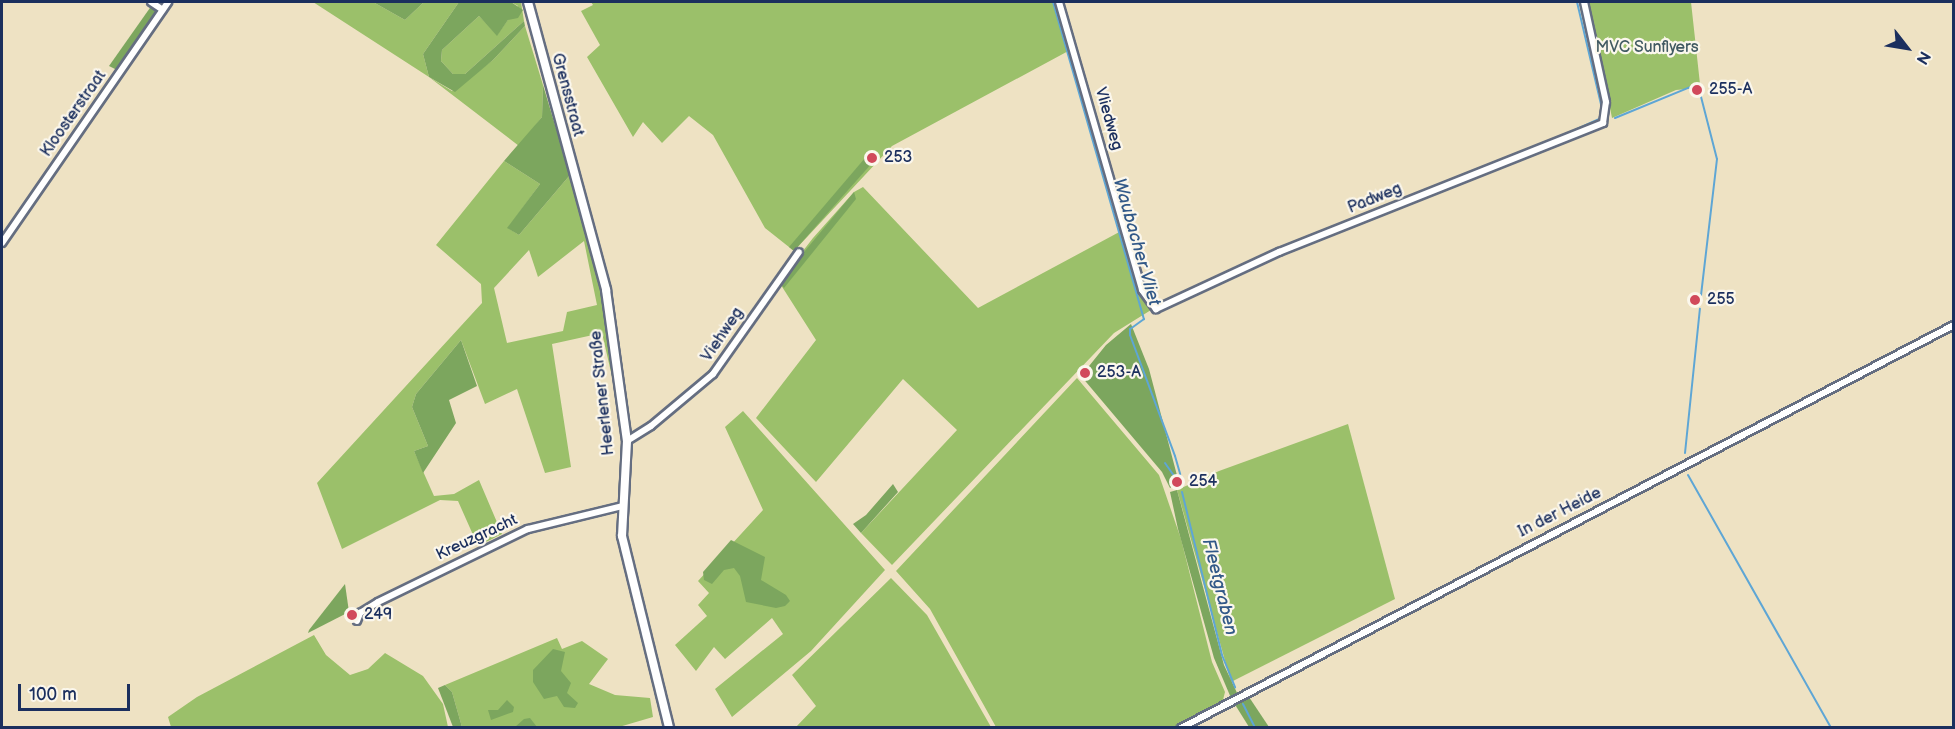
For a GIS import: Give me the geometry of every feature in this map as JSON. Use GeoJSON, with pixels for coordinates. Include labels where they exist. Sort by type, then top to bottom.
{"type":"FeatureCollection","features":[{"type":"Feature","properties":{"kind":"main road","name":"Grensstraat"},"geometry":{"type":"LineString","coordinates":[[528,2],[582,196]]}},
{"type":"Feature","properties":{"kind":"main road","name":"Heerlener Straße"},"geometry":{"type":"LineString","coordinates":[[582,196],[606,290],[627,441],[622,506],[625,552],[651,642],[669,728]]}},
{"type":"Feature","properties":{"kind":"street"},"geometry":{"type":"LineString","coordinates":[[151,2],[163,10]]}},
{"type":"Feature","properties":{"kind":"street","name":"Kloosterstraat"},"geometry":{"type":"LineString","coordinates":[[2,243],[168,2]]}},
{"type":"Feature","properties":{"kind":"street","name":"Vliedweg"},"geometry":{"type":"LineString","coordinates":[[1059,2],[1142,290],[1156,309]]}},
{"type":"Feature","properties":{"kind":"street","name":"Padweg"},"geometry":{"type":"LineString","coordinates":[[1156,309],[1279,252],[1598,126],[1606,118],[1606,102],[1584,2]]}},
{"type":"Feature","properties":{"kind":"street","name":"Viehweg"},"geometry":{"type":"LineString","coordinates":[[627,441],[651,426],[712,375],[799,252]]}},
{"type":"Feature","properties":{"kind":"street","name":"In der Heide"},"geometry":{"type":"LineString","coordinates":[[1181,728],[1953,325]]}},
{"type":"Feature","properties":{"kind":"street","name":"Kreuzgracht"},"geometry":{"type":"LineString","coordinates":[[357,621],[360,613],[378,602],[528,529],[622,506]]}},
{"type":"Feature","properties":{"kind":"green space"},"geometry":{"type":"Polygon","coordinates":[[[313,2],[373,2],[405,20],[424,2],[459,2],[423,54],[429,77],[313,2]]]}},
{"type":"Feature","properties":{"kind":"green space"},"geometry":{"type":"Polygon","coordinates":[[[373,2],[424,2],[405,20],[373,2]]]}},
{"type":"Feature","properties":{"kind":"green space"},"geometry":{"type":"Polygon","coordinates":[[[459,2],[511,2],[523,10],[518,18],[508,20],[497,36],[479,16],[442,50],[441,61],[453,74],[465,74],[524,21],[525,26],[493,60],[455,92],[429,77],[423,54],[459,2]]]}},
{"type":"Feature","properties":{"kind":"green space"},"geometry":{"type":"Polygon","coordinates":[[[511,2],[521,2],[524,21],[465,74],[453,74],[441,61],[442,50],[479,16],[497,35],[518,6],[511,2]]]}},
{"type":"Feature","properties":{"kind":"green space"},"geometry":{"type":"Polygon","coordinates":[[[591,2],[1057,2],[1072,49],[892,146],[794,251],[765,228],[713,135],[689,116],[662,143],[643,122],[633,137],[587,57],[600,45],[581,11],[593,5],[591,2]]]}},
{"type":"Feature","properties":{"kind":"green space","name":"MVC Sunflyers"},"geometry":{"type":"Polygon","coordinates":[[[1589,2],[1691,2],[1700,84],[1697,88],[1676,90],[1612,118],[1589,2]]]}},
{"type":"Feature","properties":{"kind":"green space"},"geometry":{"type":"Polygon","coordinates":[[[152,5],[159,9],[117,70],[109,66],[152,5]]]}},
{"type":"Feature","properties":{"kind":"green space"},"geometry":{"type":"Polygon","coordinates":[[[525,26],[543,85],[542,117],[519,146],[429,77],[452,91],[493,60],[525,26]]]}},
{"type":"Feature","properties":{"kind":"green space"},"geometry":{"type":"Polygon","coordinates":[[[543,85],[570,175],[519,235],[507,228],[540,184],[504,161],[542,117],[543,85]]]}},
{"type":"Feature","properties":{"kind":"green space"},"geometry":{"type":"Polygon","coordinates":[[[865,158],[873,162],[794,251],[789,247],[865,158]]]}},
{"type":"Feature","properties":{"kind":"green space"},"geometry":{"type":"Polygon","coordinates":[[[504,161],[540,184],[508,228],[519,235],[570,175],[595,253],[616,394],[602,333],[552,344],[571,467],[545,473],[517,389],[485,404],[461,340],[416,394],[412,407],[428,446],[414,451],[434,496],[454,494],[479,480],[502,534],[478,546],[458,501],[440,500],[342,549],[317,483],[482,303],[481,284],[436,245],[504,161]],[[584,241],[538,277],[529,250],[494,288],[507,343],[563,331],[567,312],[597,305],[584,241]]]}},
{"type":"Feature","properties":{"kind":"green space"},"geometry":{"type":"Polygon","coordinates":[[[863,187],[978,308],[1123,230],[1141,293],[1151,310],[1114,333],[892,565],[861,533],[957,430],[903,379],[816,482],[756,418],[816,340],[779,282],[813,238],[854,192],[863,187]]]}},
{"type":"Feature","properties":{"kind":"green space"},"geometry":{"type":"Polygon","coordinates":[[[854,192],[856,199],[784,288],[779,282],[854,192]]]}},
{"type":"Feature","properties":{"kind":"green space"},"geometry":{"type":"Polygon","coordinates":[[[1131,324],[1149,369],[1179,483],[1170,488],[1162,472],[1081,376],[1106,345],[1131,324]]]}},
{"type":"Feature","properties":{"kind":"green space"},"geometry":{"type":"Polygon","coordinates":[[[461,340],[477,386],[449,400],[456,423],[423,473],[414,451],[428,446],[412,407],[416,394],[461,340]]]}},
{"type":"Feature","properties":{"kind":"green space"},"geometry":{"type":"Polygon","coordinates":[[[1077,378],[1159,475],[1181,539],[1212,662],[1225,692],[1223,700],[1175,727],[996,727],[930,609],[896,571],[1077,378]]]}},
{"type":"Feature","properties":{"kind":"green space"},"geometry":{"type":"Polygon","coordinates":[[[743,411],[885,570],[811,651],[732,717],[715,689],[783,634],[772,618],[725,659],[714,647],[696,671],[675,645],[707,616],[698,605],[709,593],[698,581],[763,510],[725,427],[743,411]]]}},
{"type":"Feature","properties":{"kind":"green space"},"geometry":{"type":"Polygon","coordinates":[[[1348,424],[1395,599],[1231,682],[1177,490],[1219,471],[1348,424]]]}},
{"type":"Feature","properties":{"kind":"green space"},"geometry":{"type":"Polygon","coordinates":[[[893,484],[898,492],[861,533],[853,524],[866,515],[893,484]]]}},
{"type":"Feature","properties":{"kind":"green space"},"geometry":{"type":"Polygon","coordinates":[[[1177,490],[1224,665],[1238,695],[1231,698],[1214,658],[1178,529],[1170,492],[1177,490]]]}},
{"type":"Feature","properties":{"kind":"green space"},"geometry":{"type":"Polygon","coordinates":[[[731,540],[765,557],[761,580],[786,595],[790,601],[785,606],[776,608],[746,602],[740,576],[734,568],[724,570],[712,584],[704,580],[703,572],[731,540]]]}},
{"type":"Feature","properties":{"kind":"green space"},"geometry":{"type":"Polygon","coordinates":[[[891,578],[927,615],[991,727],[796,727],[816,706],[792,675],[891,578]]]}},
{"type":"Feature","properties":{"kind":"green space"},"geometry":{"type":"Polygon","coordinates":[[[345,584],[349,612],[308,633],[309,630],[345,584]]]}},
{"type":"Feature","properties":{"kind":"green space"},"geometry":{"type":"Polygon","coordinates":[[[314,635],[326,655],[350,675],[368,669],[385,653],[423,676],[443,704],[448,727],[171,727],[168,717],[197,697],[314,635]]]}},
{"type":"Feature","properties":{"kind":"green space"},"geometry":{"type":"Polygon","coordinates":[[[557,638],[562,649],[582,641],[608,659],[589,684],[615,695],[650,698],[653,717],[619,727],[462,727],[452,692],[445,685],[557,638]]]}},
{"type":"Feature","properties":{"kind":"green space"},"geometry":{"type":"Polygon","coordinates":[[[553,649],[565,652],[561,671],[571,683],[567,693],[578,703],[575,708],[564,707],[557,696],[544,699],[533,682],[533,670],[553,649]]]}},
{"type":"Feature","properties":{"kind":"green space"},"geometry":{"type":"Polygon","coordinates":[[[445,685],[452,692],[462,727],[453,727],[438,688],[445,685]]]}},
{"type":"Feature","properties":{"kind":"green space"},"geometry":{"type":"Polygon","coordinates":[[[1249,697],[1269,727],[1249,727],[1234,703],[1249,697]]]}},
{"type":"Feature","properties":{"kind":"green space"},"geometry":{"type":"Polygon","coordinates":[[[507,700],[514,707],[513,712],[491,720],[488,710],[498,710],[507,700]]]}},
{"type":"Feature","properties":{"kind":"green space"},"geometry":{"type":"Polygon","coordinates":[[[530,718],[537,727],[515,727],[524,719],[530,718]]]}},
{"type":"Feature","properties":{"kind":"waterway","name":"Waubacher Vliet"},"geometry":{"type":"LineString","coordinates":[[1053,2],[1144,319],[1130,329],[1130,335],[1175,456],[1180,474],[1177,481]]}},
{"type":"Feature","properties":{"kind":"waterway"},"geometry":{"type":"LineString","coordinates":[[1577,2],[1602,109]]}},
{"type":"Feature","properties":{"kind":"waterway"},"geometry":{"type":"LineString","coordinates":[[1615,118],[1695,85],[1699,89],[1717,159],[1701,296]]}},
{"type":"Feature","properties":{"kind":"waterway"},"geometry":{"type":"LineString","coordinates":[[1555,139],[1601,118]]}},
{"type":"Feature","properties":{"kind":"waterway"},"geometry":{"type":"LineString","coordinates":[[1685,453],[1700,309]]}},
{"type":"Feature","properties":{"kind":"waterway","name":"Fleetgraben"},"geometry":{"type":"LineString","coordinates":[[1165,463],[1177,480]]}},
{"type":"Feature","properties":{"kind":"waterway"},"geometry":{"type":"LineString","coordinates":[[1688,475],[1831,728]]}},
{"type":"Feature","properties":{"kind":"waterway","name":"Fleetgraben"},"geometry":{"type":"LineString","coordinates":[[1182,492],[1222,655],[1235,688]]}},
{"type":"Feature","properties":{"kind":"waterway","name":"Fleetgraben"},"geometry":{"type":"LineString","coordinates":[[1243,704],[1255,728]]}},
{"type":"Feature","properties":{"kind":"place","name":"255-A"},"geometry":{"type":"Point","coordinates":[1697,90]}},
{"type":"Feature","properties":{"kind":"place","name":"253"},"geometry":{"type":"Point","coordinates":[872,158]}},
{"type":"Feature","properties":{"kind":"place","name":"255"},"geometry":{"type":"Point","coordinates":[1695,300]}},
{"type":"Feature","properties":{"kind":"place","name":"253-A"},"geometry":{"type":"Point","coordinates":[1085,373]}},
{"type":"Feature","properties":{"kind":"place","name":"254"},"geometry":{"type":"Point","coordinates":[1177,482]}},
{"type":"Feature","properties":{"kind":"place","name":"249"},"geometry":{"type":"Point","coordinates":[352,615]}}]}
